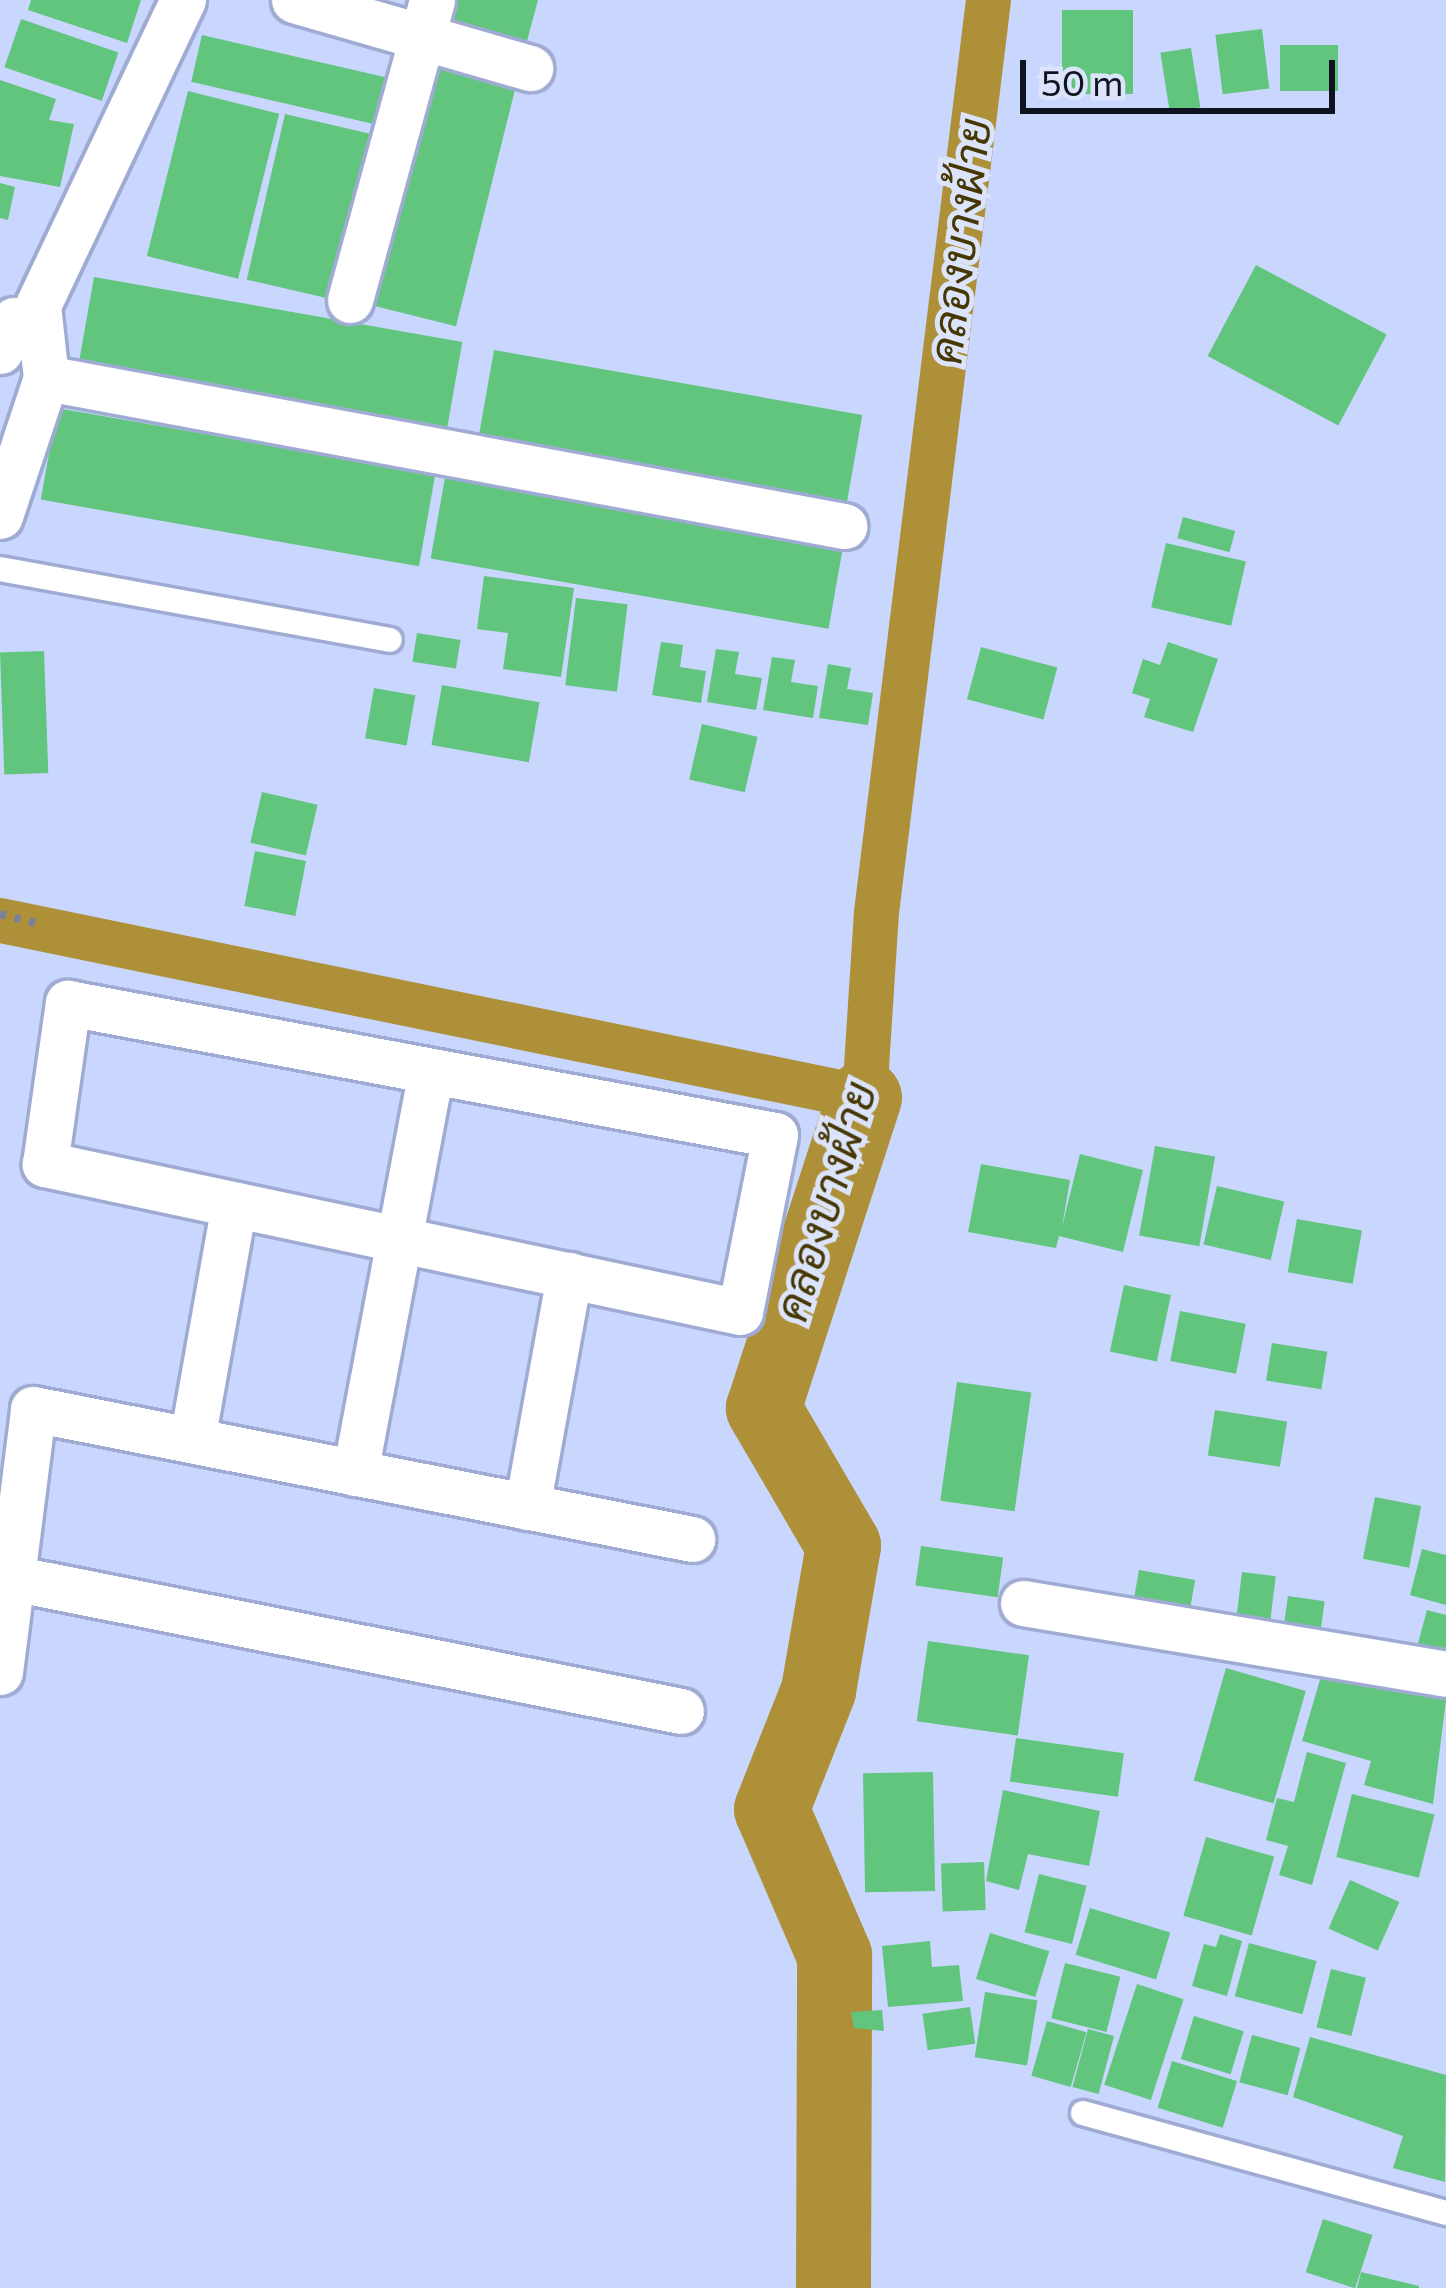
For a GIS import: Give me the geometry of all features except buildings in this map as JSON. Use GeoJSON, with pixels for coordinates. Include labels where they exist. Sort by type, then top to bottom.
{"type":"FeatureCollection","features":[{"type":"Feature","properties":{"kind":"street"},"geometry":{"type":"LineString","coordinates":[[182,0],[38,305],[13,328],[46,379],[844,526]]}},
{"type":"Feature","properties":{"kind":"street"},"geometry":{"type":"LineString","coordinates":[[294,0],[427,18],[530,68]]}},
{"type":"Feature","properties":{"kind":"street"},"geometry":{"type":"LineString","coordinates":[[350,300],[427,18]]}},
{"type":"Feature","properties":{"kind":"street"},"geometry":{"type":"LineString","coordinates":[[0,516],[46,379]]}},
{"type":"Feature","properties":{"kind":"street"},"geometry":{"type":"LineString","coordinates":[[68,1003],[431,1071],[775,1135],[740,1312],[45,1164],[68,1003]]}},
{"type":"Feature","properties":{"kind":"street"},"geometry":{"type":"LineString","coordinates":[[355,1473],[431,1071]]}},
{"type":"Feature","properties":{"kind":"street"},"geometry":{"type":"LineString","coordinates":[[193,1441],[234,1205]]}},
{"type":"Feature","properties":{"kind":"street"},"geometry":{"type":"LineString","coordinates":[[526,1507],[569,1275]]}},
{"type":"Feature","properties":{"kind":"street"},"geometry":{"type":"LineString","coordinates":[[0,1672],[33,1409],[692,1539]]}},
{"type":"Feature","properties":{"kind":"street"},"geometry":{"type":"LineString","coordinates":[[12,1578],[681,1711]]}},
{"type":"Feature","properties":{"kind":"street"},"geometry":{"type":"LineString","coordinates":[[1023,1603],[1446,1674]]}},
{"type":"Feature","properties":{"kind":"lane"},"geometry":{"type":"LineString","coordinates":[[0,569],[390,640]]}},
{"type":"Feature","properties":{"kind":"lane"},"geometry":{"type":"LineString","coordinates":[[1083,2113],[1446,2212]]}},
{"type":"Feature","properties":{"kind":"path"},"geometry":{"type":"LineString","coordinates":[[0,914],[39,924]]}},
{"type":"Feature","properties":{"kind":"waterway","name":"คลองบางฝ้าย"},"geometry":{"type":"LineString","coordinates":[[0,920],[864,1097],[876,912],[988,0]]}},
{"type":"Feature","properties":{"kind":"waterway","name":"คลองบางฝ้าย"},"geometry":{"type":"LineString","coordinates":[[833,2288],[834,1955],[771,1809],[818,1690],[843,1545],[763,1408],[864,1097]]}}]}
